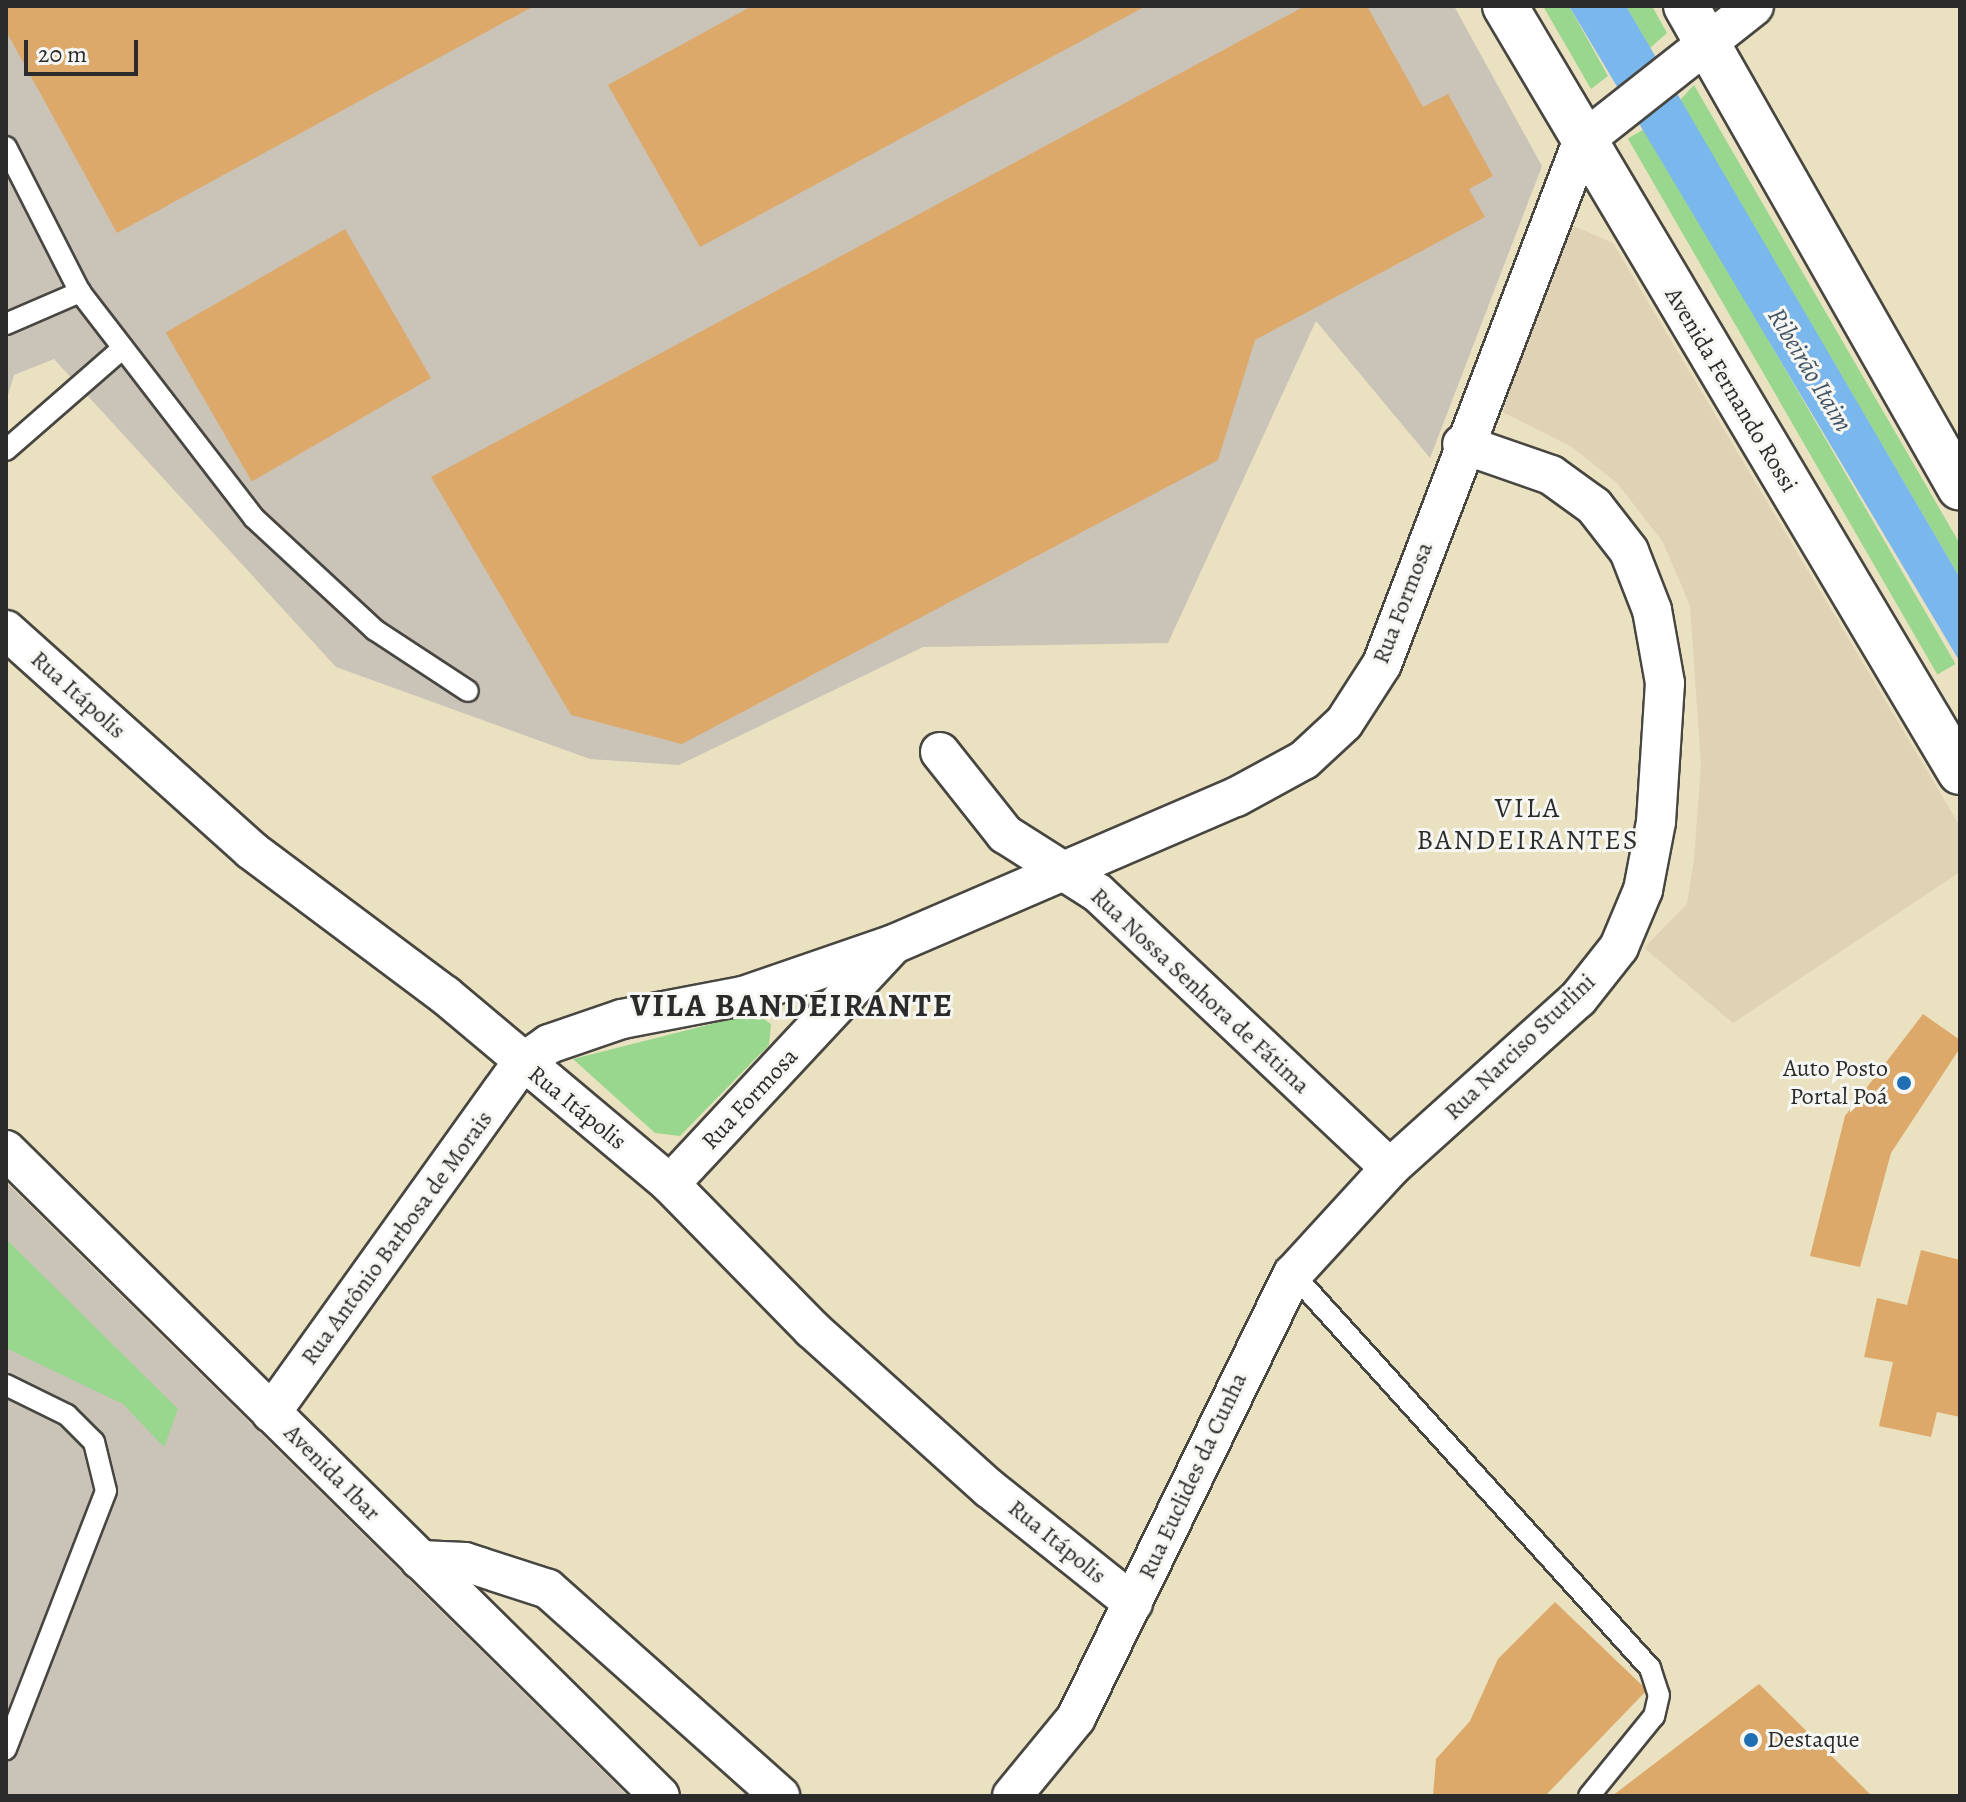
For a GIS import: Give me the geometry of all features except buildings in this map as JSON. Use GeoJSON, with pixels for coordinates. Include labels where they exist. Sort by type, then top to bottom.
{"type":"FeatureCollection","features":[{"type":"Feature","properties":{"kind":"main road","name":"Avenida Fernando Rossi"},"geometry":{"type":"LineString","coordinates":[[1505,6],[1595,132],[1960,772]]}},
{"type":"Feature","properties":{"kind":"main road"},"geometry":{"type":"LineString","coordinates":[[1694,35],[1960,488]]}},
{"type":"Feature","properties":{"kind":"street"},"geometry":{"type":"LineString","coordinates":[[1595,132],[1694,35],[1754,6]]}},
{"type":"Feature","properties":{"kind":"street","name":"Rua Formosa"},"geometry":{"type":"LineString","coordinates":[[522,1063],[571,1034],[743,996],[894,944],[1236,797],[1304,760],[1344,723],[1382,664],[1462,444],[1595,132]]}},
{"type":"Feature","properties":{"kind":"street","name":"Rua Narciso Sturlini"},"geometry":{"type":"LineString","coordinates":[[1390,1168],[1578,999],[1619,947],[1643,890],[1656,822],[1665,683],[1652,610],[1629,551],[1594,506],[1551,475],[1462,444]]}},
{"type":"Feature","properties":{"kind":"street","name":"Rua Itápolis"},"geometry":{"type":"LineString","coordinates":[[6,630],[251,850],[445,995],[522,1063],[670,1184],[812,1329],[990,1489],[1133,1603]]}},
{"type":"Feature","properties":{"kind":"street","name":"Rua Nossa Senhora de Fátima"},"geometry":{"type":"LineString","coordinates":[[940,752],[1005,834],[1062,871],[1137,927],[1390,1168]]}},
{"type":"Feature","properties":{"kind":"street","name":"Rua Formosa"},"geometry":{"type":"LineString","coordinates":[[670,1184],[894,944]]}},
{"type":"Feature","properties":{"kind":"street","name":"Rua Antônio Barbosa de Morais"},"geometry":{"type":"LineString","coordinates":[[271,1413],[522,1063]]}},
{"type":"Feature","properties":{"kind":"street","name":"Avenida Ibar"},"geometry":{"type":"LineString","coordinates":[[6,1150],[660,1796]]}},
{"type":"Feature","properties":{"kind":"street","name":"Rua Euclides da Cunha"},"geometry":{"type":"LineString","coordinates":[[1012,1796],[1076,1718],[1293,1274],[1390,1168]]}},
{"type":"Feature","properties":{"kind":"street"},"geometry":{"type":"LineString","coordinates":[[420,1560],[465,1562],[548,1589],[780,1796]]}},
{"type":"Feature","properties":{"kind":"lane"},"geometry":{"type":"LineString","coordinates":[[6,147],[80,292],[254,518],[375,630],[468,691]]}},
{"type":"Feature","properties":{"kind":"lane"},"geometry":{"type":"LineString","coordinates":[[6,324],[80,292]]}},
{"type":"Feature","properties":{"kind":"lane"},"geometry":{"type":"LineString","coordinates":[[6,450],[123,348]]}},
{"type":"Feature","properties":{"kind":"lane"},"geometry":{"type":"LineString","coordinates":[[1293,1274],[1650,1668],[1659,1695],[1654,1716],[1589,1796]]}},
{"type":"Feature","properties":{"kind":"lane"},"geometry":{"type":"LineString","coordinates":[[6,1385],[67,1415],[94,1442],[106,1491],[6,1749]]}},
{"type":"Feature","properties":{"kind":"shaded area"},"geometry":{"type":"Polygon","coordinates":[[[6,6],[1454,6],[1542,166],[1430,458],[1316,321],[1168,643],[923,647],[679,765],[590,759],[336,667],[54,359],[14,375],[6,402],[6,6]]]}},
{"type":"Feature","properties":{"kind":"shaded area"},"geometry":{"type":"Polygon","coordinates":[[[1569,224],[1613,243],[1960,826],[1960,872],[1733,1023],[1644,948],[1687,904],[1694,859],[1701,765],[1690,606],[1663,542],[1618,484],[1572,447],[1503,412],[1557,240],[1569,224]]]}},
{"type":"Feature","properties":{"kind":"shaded area"},"geometry":{"type":"Polygon","coordinates":[[[6,1182],[628,1796],[6,1796],[6,1182]]]}},
{"type":"Feature","properties":{"kind":"green space"},"geometry":{"type":"Polygon","coordinates":[[[1543,6],[1569,6],[1608,76],[1591,89],[1543,6]]]}},
{"type":"Feature","properties":{"kind":"green space"},"geometry":{"type":"Polygon","coordinates":[[[1626,6],[1652,6],[1667,33],[1650,48],[1626,6]]]}},
{"type":"Feature","properties":{"kind":"green space"},"geometry":{"type":"Polygon","coordinates":[[[1694,85],[1960,544],[1960,578],[1680,100],[1694,85]]]}},
{"type":"Feature","properties":{"kind":"green space"},"geometry":{"type":"Polygon","coordinates":[[[1646,128],[1956,664],[1937,675],[1628,138],[1646,128]]]}},
{"type":"Feature","properties":{"kind":"green space"},"geometry":{"type":"Polygon","coordinates":[[[755,1013],[771,1024],[769,1045],[680,1136],[655,1133],[573,1059],[755,1013]]]}},
{"type":"Feature","properties":{"kind":"green space"},"geometry":{"type":"Polygon","coordinates":[[[6,1239],[178,1409],[164,1447],[123,1404],[6,1348],[6,1239]]]}},
{"type":"Feature","properties":{"kind":"water","name":"Ribeirão Itaim"},"geometry":{"type":"Polygon","coordinates":[[[1569,6],[1626,6],[1960,578],[1960,662],[1569,6]]]}},
{"type":"Feature","properties":{"kind":"place","name":"Auto Posto Portal Poá"},"geometry":{"type":"Point","coordinates":[1904,1083]}},
{"type":"Feature","properties":{"kind":"place","name":"Destaque"},"geometry":{"type":"Point","coordinates":[1751,1740]}},
{"type":"Feature","properties":{"kind":"district","name":"VILA BANDEIRANTES"},"geometry":{"type":"Point","coordinates":[1528,824]}},
{"type":"Feature","properties":{"kind":"district","name":"VILA BANDEIRANTE"},"geometry":{"type":"Point","coordinates":[792,1005]}}]}
